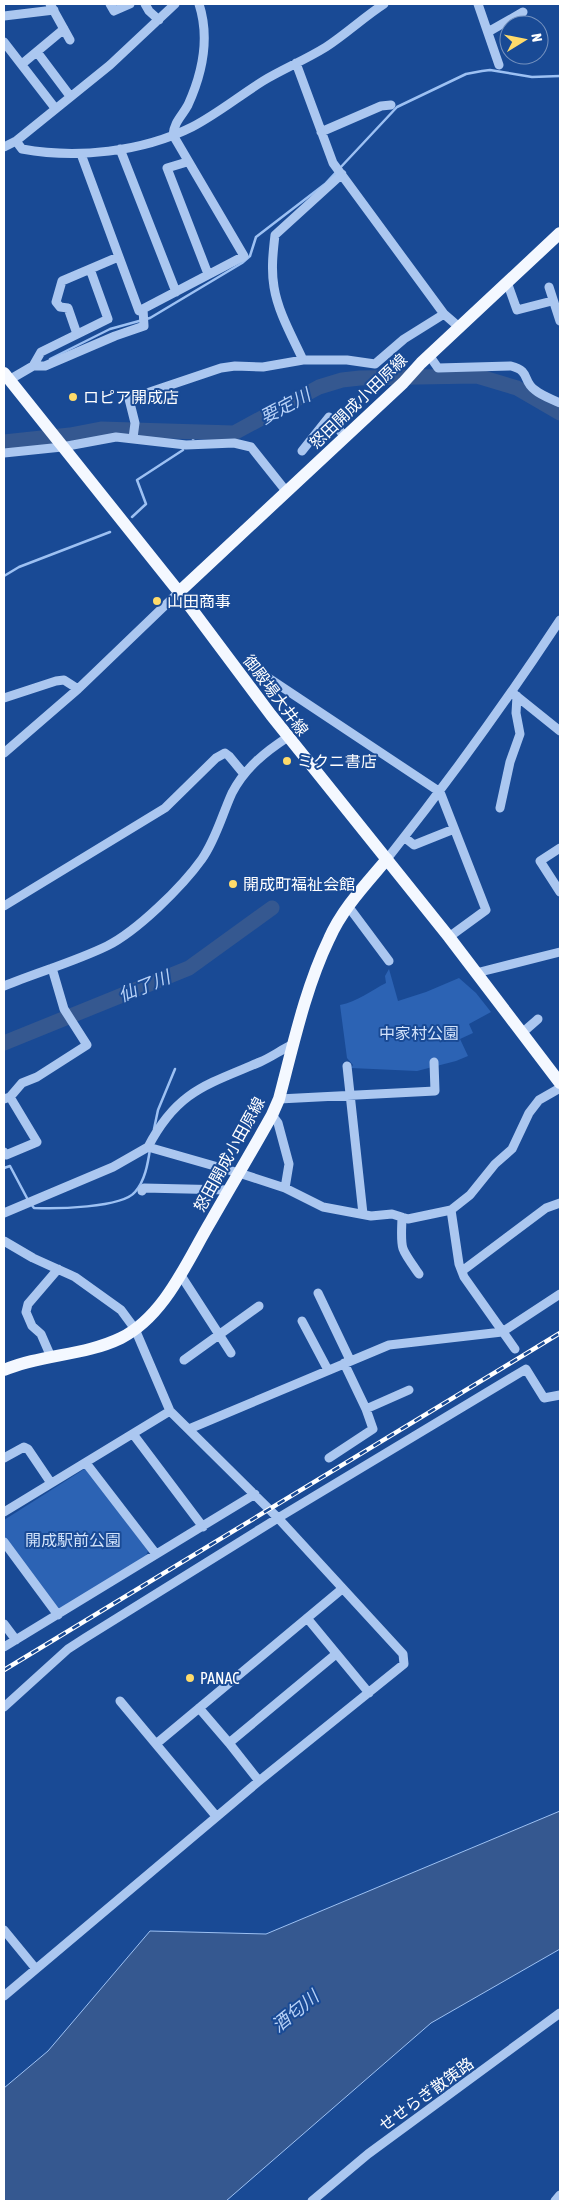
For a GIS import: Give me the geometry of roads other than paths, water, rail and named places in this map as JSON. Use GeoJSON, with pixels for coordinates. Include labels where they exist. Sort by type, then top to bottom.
{"type":"FeatureCollection","features":[{"type":"Feature","properties":{"kind":"main road","name":"怒田開成小田原線"},"geometry":{"type":"LineString","coordinates":[[179,592],[403,383],[459,327],[560,232]]}},
{"type":"Feature","properties":{"kind":"main road","name":"御殿場大井線"},"geometry":{"type":"LineString","coordinates":[[6,377],[179,592],[288,737],[449,937],[560,1083]]}},
{"type":"Feature","properties":{"kind":"main road","name":"怒田開成小田原線"},"geometry":{"type":"LineString","coordinates":[[4,1370],[21,1364],[98,1348],[135,1329],[152,1314],[180,1274],[272,1115],[279,1099],[309,993],[329,939],[348,906],[386,859]]}},
{"type":"Feature","properties":{"kind":"street"},"geometry":{"type":"LineString","coordinates":[[110,4],[114,11],[130,4]]}},
{"type":"Feature","properties":{"kind":"street"},"geometry":{"type":"LineString","coordinates":[[145,4],[148,11],[159,20]]}},
{"type":"Feature","properties":{"kind":"street"},"geometry":{"type":"LineString","coordinates":[[4,147],[16,141],[110,65],[175,4]]}},
{"type":"Feature","properties":{"kind":"street"},"geometry":{"type":"LineString","coordinates":[[81,154],[139,311],[244,256],[187,162],[173,135],[174,125],[188,104],[206,50],[204,29],[198,4]]}},
{"type":"Feature","properties":{"kind":"street"},"geometry":{"type":"LineString","coordinates":[[16,141],[22,149],[81,154],[120,149],[173,135],[198,123],[264,80],[326,47],[384,4]]}},
{"type":"Feature","properties":{"kind":"street"},"geometry":{"type":"LineString","coordinates":[[478,4],[499,62]]}},
{"type":"Feature","properties":{"kind":"street"},"geometry":{"type":"LineString","coordinates":[[4,16],[52,7],[70,40]]}},
{"type":"Feature","properties":{"kind":"street"},"geometry":{"type":"LineString","coordinates":[[488,32],[523,12]]}},
{"type":"Feature","properties":{"kind":"street"},"geometry":{"type":"LineString","coordinates":[[22,64],[64,29]]}},
{"type":"Feature","properties":{"kind":"street"},"geometry":{"type":"LineString","coordinates":[[4,42],[55,108]]}},
{"type":"Feature","properties":{"kind":"street"},"geometry":{"type":"LineString","coordinates":[[37,52],[70,96]]}},
{"type":"Feature","properties":{"kind":"street"},"geometry":{"type":"LineString","coordinates":[[296,63],[333,163],[444,314],[459,327]]}},
{"type":"Feature","properties":{"kind":"street"},"geometry":{"type":"LineString","coordinates":[[321,132],[381,106],[391,105]]}},
{"type":"Feature","properties":{"kind":"street"},"geometry":{"type":"LineString","coordinates":[[120,149],[176,292]]}},
{"type":"Feature","properties":{"kind":"street"},"geometry":{"type":"LineString","coordinates":[[187,162],[167,168],[208,274]]}},
{"type":"Feature","properties":{"kind":"street"},"geometry":{"type":"LineString","coordinates":[[303,360],[280,309],[274,287],[272,260],[275,235],[342,174]]}},
{"type":"Feature","properties":{"kind":"street"},"geometry":{"type":"LineString","coordinates":[[78,334],[68,308],[60,307],[56,302],[62,281],[118,257]]}},
{"type":"Feature","properties":{"kind":"street"},"geometry":{"type":"LineString","coordinates":[[33,366],[41,352],[108,320],[90,269]]}},
{"type":"Feature","properties":{"kind":"street"},"geometry":{"type":"LineString","coordinates":[[507,282],[517,310],[552,301]]}},
{"type":"Feature","properties":{"kind":"street"},"geometry":{"type":"LineString","coordinates":[[549,287],[560,322]]}},
{"type":"Feature","properties":{"kind":"street"},"geometry":{"type":"LineString","coordinates":[[6,377],[33,366],[45,366],[115,336],[144,326],[143,309]]}},
{"type":"Feature","properties":{"kind":"street"},"geometry":{"type":"LineString","coordinates":[[133,436],[135,423],[129,399],[221,368],[235,366],[263,367],[303,360],[347,360],[374,364],[404,339],[444,314]]}},
{"type":"Feature","properties":{"kind":"street"},"geometry":{"type":"LineString","coordinates":[[429,356],[438,368],[511,366],[520,368],[535,390],[560,404]]}},
{"type":"Feature","properties":{"kind":"street"},"geometry":{"type":"LineString","coordinates":[[302,451],[329,417],[345,437]]}},
{"type":"Feature","properties":{"kind":"street"},"geometry":{"type":"LineString","coordinates":[[4,453],[104,438],[133,436],[186,445],[234,443],[251,447],[286,492]]}},
{"type":"Feature","properties":{"kind":"street"},"geometry":{"type":"LineString","coordinates":[[4,752],[78,690],[179,592]]}},
{"type":"Feature","properties":{"kind":"street"},"geometry":{"type":"LineString","coordinates":[[386,859],[440,792],[514,694],[560,620]]}},
{"type":"Feature","properties":{"kind":"street"},"geometry":{"type":"LineString","coordinates":[[267,677],[440,792],[486,910],[449,937]]}},
{"type":"Feature","properties":{"kind":"street"},"geometry":{"type":"LineString","coordinates":[[4,698],[64,680],[78,690]]}},
{"type":"Feature","properties":{"kind":"street"},"geometry":{"type":"LineString","coordinates":[[514,694],[560,731]]}},
{"type":"Feature","properties":{"kind":"street"},"geometry":{"type":"LineString","coordinates":[[500,808],[510,762],[520,734],[514,694]]}},
{"type":"Feature","properties":{"kind":"street"},"geometry":{"type":"LineString","coordinates":[[4,986],[108,945],[128,933],[180,884],[202,859],[213,840],[232,793],[244,774],[262,754],[288,737]]}},
{"type":"Feature","properties":{"kind":"street"},"geometry":{"type":"LineString","coordinates":[[4,906],[164,808],[216,758],[225,753],[244,774]]}},
{"type":"Feature","properties":{"kind":"street"},"geometry":{"type":"LineString","coordinates":[[404,837],[414,844],[454,829]]}},
{"type":"Feature","properties":{"kind":"street"},"geometry":{"type":"LineString","coordinates":[[560,848],[540,861],[560,892]]}},
{"type":"Feature","properties":{"kind":"street"},"geometry":{"type":"LineString","coordinates":[[348,906],[389,961]]}},
{"type":"Feature","properties":{"kind":"street"},"geometry":{"type":"LineString","coordinates":[[476,973],[560,952]]}},
{"type":"Feature","properties":{"kind":"street"},"geometry":{"type":"LineString","coordinates":[[4,1152],[6,1155],[37,1142],[7,1098],[22,1083],[37,1078],[87,1045],[64,1009],[52,968]]}},
{"type":"Feature","properties":{"kind":"street"},"geometry":{"type":"LineString","coordinates":[[522,1033],[538,1018]]}},
{"type":"Feature","properties":{"kind":"street"},"geometry":{"type":"LineString","coordinates":[[4,1213],[113,1167],[148,1147],[155,1134],[180,1102],[193,1092],[262,1061],[294,1044]]}},
{"type":"Feature","properties":{"kind":"street"},"geometry":{"type":"LineString","coordinates":[[279,1099],[436,1091],[434,1062]]}},
{"type":"Feature","properties":{"kind":"street"},"geometry":{"type":"LineString","coordinates":[[347,1066],[363,1214]]}},
{"type":"Feature","properties":{"kind":"street"},"geometry":{"type":"LineString","coordinates":[[148,1147],[285,1188],[324,1207],[363,1214],[392,1214],[408,1219],[451,1210],[470,1194],[495,1164],[512,1149],[529,1113],[539,1100],[560,1088]]}},
{"type":"Feature","properties":{"kind":"street"},"geometry":{"type":"LineString","coordinates":[[272,1115],[278,1123],[289,1164],[285,1188]]}},
{"type":"Feature","properties":{"kind":"street"},"geometry":{"type":"LineString","coordinates":[[142,1191],[144,1188],[229,1190]]}},
{"type":"Feature","properties":{"kind":"street"},"geometry":{"type":"LineString","coordinates":[[462,1271],[546,1208],[560,1203]]}},
{"type":"Feature","properties":{"kind":"street"},"geometry":{"type":"LineString","coordinates":[[451,1210],[459,1264],[462,1271],[502,1332],[515,1348]]}},
{"type":"Feature","properties":{"kind":"street"},"geometry":{"type":"LineString","coordinates":[[402,1217],[400,1242],[402,1251],[419,1274]]}},
{"type":"Feature","properties":{"kind":"street"},"geometry":{"type":"LineString","coordinates":[[4,1241],[33,1258],[75,1277],[121,1310],[135,1329],[170,1411],[278,1518],[403,1654],[404,1664],[216,1816],[4,1996]]}},
{"type":"Feature","properties":{"kind":"street"},"geometry":{"type":"LineString","coordinates":[[51,1357],[44,1339],[32,1326],[26,1312],[28,1304],[58,1269]]}},
{"type":"Feature","properties":{"kind":"street"},"geometry":{"type":"LineString","coordinates":[[180,1274],[231,1354]]}},
{"type":"Feature","properties":{"kind":"street"},"geometry":{"type":"LineString","coordinates":[[318,1293],[373,1429],[329,1458]]}},
{"type":"Feature","properties":{"kind":"street"},"geometry":{"type":"LineString","coordinates":[[189,1429],[389,1345],[405,1341],[502,1332],[560,1294]]}},
{"type":"Feature","properties":{"kind":"street"},"geometry":{"type":"LineString","coordinates":[[184,1360],[259,1306]]}},
{"type":"Feature","properties":{"kind":"street"},"geometry":{"type":"LineString","coordinates":[[302,1321],[328,1370]]}},
{"type":"Feature","properties":{"kind":"street"},"geometry":{"type":"LineString","coordinates":[[4,1706],[68,1649],[525,1366],[544,1398],[560,1395]]}},
{"type":"Feature","properties":{"kind":"street"},"geometry":{"type":"LineString","coordinates":[[366,1409],[409,1390]]}},
{"type":"Feature","properties":{"kind":"street"},"geometry":{"type":"LineString","coordinates":[[4,1512],[170,1411]]}},
{"type":"Feature","properties":{"kind":"street"},"geometry":{"type":"LineString","coordinates":[[133,1434],[203,1527]]}},
{"type":"Feature","properties":{"kind":"street"},"geometry":{"type":"LineString","coordinates":[[4,1458],[24,1447],[28,1449],[51,1482]]}},
{"type":"Feature","properties":{"kind":"street"},"geometry":{"type":"LineString","coordinates":[[86,1463],[156,1554]]}},
{"type":"Feature","properties":{"kind":"street"},"geometry":{"type":"LineString","coordinates":[[4,1647],[255,1494]]}},
{"type":"Feature","properties":{"kind":"street"},"geometry":{"type":"LineString","coordinates":[[4,1542],[58,1615]]}},
{"type":"Feature","properties":{"kind":"street"},"geometry":{"type":"LineString","coordinates":[[156,1744],[342,1589]]}},
{"type":"Feature","properties":{"kind":"street"},"geometry":{"type":"LineString","coordinates":[[307,1618],[369,1693]]}},
{"type":"Feature","properties":{"kind":"street"},"geometry":{"type":"LineString","coordinates":[[4,1624],[16,1640]]}},
{"type":"Feature","properties":{"kind":"street"},"geometry":{"type":"LineString","coordinates":[[229,1743],[336,1654]]}},
{"type":"Feature","properties":{"kind":"street"},"geometry":{"type":"LineString","coordinates":[[120,1701],[216,1816]]}},
{"type":"Feature","properties":{"kind":"street"},"geometry":{"type":"LineString","coordinates":[[198,1708],[259,1781]]}},
{"type":"Feature","properties":{"kind":"street"},"geometry":{"type":"LineString","coordinates":[[4,1930],[36,1968]]}},
{"type":"Feature","properties":{"kind":"street","name":"せせらぎ散策路"},"geometry":{"type":"LineString","coordinates":[[312,2201],[368,2154],[560,2013]]}},
{"type":"Feature","properties":{"kind":"street"},"geometry":{"type":"LineString","coordinates":[[555,2201],[560,2195]]}},
{"type":"Feature","properties":{"kind":"water","name":"酒匂川"},"geometry":{"type":"Polygon","coordinates":[[[560,1811],[560,1949],[431,2023],[226,2201],[4,2201],[4,2088],[48,2051],[150,1931],[266,1934],[560,1811]]]}},
{"type":"Feature","properties":{"kind":"waterway"},"geometry":{"type":"LineString","coordinates":[[50,359],[110,329],[150,318],[242,263],[250,256],[256,237],[325,184],[397,107],[466,74],[490,70],[532,77],[560,76]]}},
{"type":"Feature","properties":{"kind":"waterway","name":"要定川"},"geometry":{"type":"LineString","coordinates":[[4,442],[70,435],[101,429],[234,433],[319,387],[342,380],[360,378],[477,376],[517,388],[560,413]]}},
{"type":"Feature","properties":{"kind":"waterway","name":"要定川"},"geometry":{"type":"LineString","coordinates":[[193,439],[200,432]]}},
{"type":"Feature","properties":{"kind":"waterway"},"geometry":{"type":"LineString","coordinates":[[132,517],[146,504],[137,480],[183,450]]}},
{"type":"Feature","properties":{"kind":"waterway"},"geometry":{"type":"LineString","coordinates":[[4,576],[19,567],[110,532]]}},
{"type":"Feature","properties":{"kind":"waterway","name":"仙了川"},"geometry":{"type":"LineString","coordinates":[[4,1043],[189,968],[272,908]]}},
{"type":"Feature","properties":{"kind":"waterway"},"geometry":{"type":"LineString","coordinates":[[154,1129],[158,1110],[175,1069]]}},
{"type":"Feature","properties":{"kind":"waterway"},"geometry":{"type":"LineString","coordinates":[[31,1204],[34,1208],[71,1208],[103,1204],[128,1197],[135,1192],[144,1177],[150,1149]]}},
{"type":"Feature","properties":{"kind":"waterway"},"geometry":{"type":"LineString","coordinates":[[4,1168],[10,1166],[28,1200]]}},
{"type":"Feature","properties":{"kind":"railway"},"geometry":{"type":"LineString","coordinates":[[4,1670],[560,1333]]}},
{"type":"Feature","properties":{"kind":"place","name":"ロピア開成店"},"geometry":{"type":"Point","coordinates":[73,397]}},
{"type":"Feature","properties":{"kind":"place","name":"山田商事"},"geometry":{"type":"Point","coordinates":[157,601]}},
{"type":"Feature","properties":{"kind":"place","name":"ミクニ書店"},"geometry":{"type":"Point","coordinates":[287,761]}},
{"type":"Feature","properties":{"kind":"place","name":"開成町福祉会館"},"geometry":{"type":"Point","coordinates":[233,884]}},
{"type":"Feature","properties":{"kind":"place","name":"PANAC"},"geometry":{"type":"Point","coordinates":[190,1678]}},
{"type":"Feature","properties":{"kind":"park label","name":"中家村公園"},"geometry":{"type":"Point","coordinates":[419,1033]}},
{"type":"Feature","properties":{"kind":"park label","name":"開成駅前公園"},"geometry":{"type":"Point","coordinates":[73,1540]}}]}
